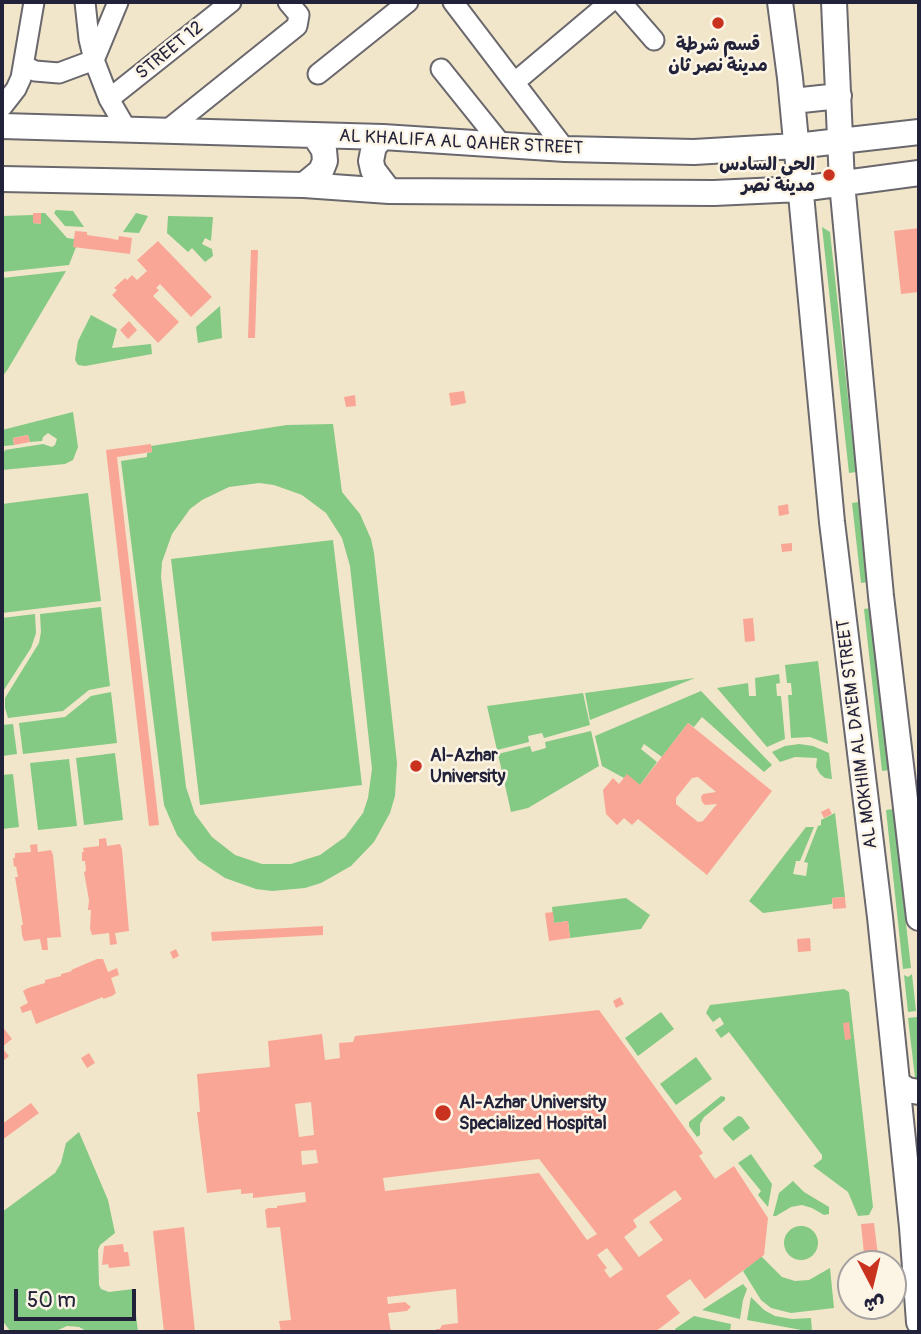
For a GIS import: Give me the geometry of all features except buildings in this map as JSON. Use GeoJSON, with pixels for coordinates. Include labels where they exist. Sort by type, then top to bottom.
{"type":"FeatureCollection","features":[{"type":"Feature","properties":{"kind":"main road","name":"AL MOKHIM AL DA'EM STREET"},"geometry":{"type":"LineString","coordinates":[[780,2],[793,101],[842,600],[908,1088],[919,1322]]}},
{"type":"Feature","properties":{"kind":"main road"},"geometry":{"type":"LineString","coordinates":[[834,2],[842,183],[881,596],[919,918]]}},
{"type":"Feature","properties":{"kind":"main road"},"geometry":{"type":"LineString","coordinates":[[793,101],[839,96]]}},
{"type":"Feature","properties":{"kind":"main road","name":"AL KHALIFA AL QAHER STREET"},"geometry":{"type":"LineString","coordinates":[[2,126],[383,137],[565,149],[694,152],[796,146],[919,132]]}},
{"type":"Feature","properties":{"kind":"main road"},"geometry":{"type":"LineString","coordinates":[[304,185],[321,171],[325,161],[324,150],[314,135]]}},
{"type":"Feature","properties":{"kind":"main road"},"geometry":{"type":"LineString","coordinates":[[383,137],[374,146],[370,161],[373,170],[389,191]]}},
{"type":"Feature","properties":{"kind":"main road"},"geometry":{"type":"LineString","coordinates":[[2,178],[304,185],[389,191],[714,193],[800,189],[919,173]]}},
{"type":"Feature","properties":{"kind":"main road"},"geometry":{"type":"LineString","coordinates":[[842,600],[881,596]]}},
{"type":"Feature","properties":{"kind":"street"},"geometry":{"type":"LineString","coordinates":[[2,107],[16,89],[25,66],[34,2]]}},
{"type":"Feature","properties":{"kind":"street"},"geometry":{"type":"LineString","coordinates":[[85,2],[94,60],[109,99],[127,130]]}},
{"type":"Feature","properties":{"kind":"street"},"geometry":{"type":"LineString","coordinates":[[25,66],[36,71],[59,74],[94,60],[118,2]]}},
{"type":"Feature","properties":{"kind":"street","name":"STREET 12"},"geometry":{"type":"LineString","coordinates":[[109,99],[231,2]]}},
{"type":"Feature","properties":{"kind":"street"},"geometry":{"type":"LineString","coordinates":[[166,131],[297,26],[299,15],[288,2]]}},
{"type":"Feature","properties":{"kind":"street"},"geometry":{"type":"LineString","coordinates":[[318,74],[408,2]]}},
{"type":"Feature","properties":{"kind":"street"},"geometry":{"type":"LineString","coordinates":[[453,2],[565,149]]}},
{"type":"Feature","properties":{"kind":"street"},"geometry":{"type":"LineString","coordinates":[[514,82],[610,2]]}},
{"type":"Feature","properties":{"kind":"street"},"geometry":{"type":"LineString","coordinates":[[621,2],[654,40]]}},
{"type":"Feature","properties":{"kind":"street"},"geometry":{"type":"LineString","coordinates":[[441,69],[502,145]]}},
{"type":"Feature","properties":{"kind":"green space"},"geometry":{"type":"Polygon","coordinates":[[[56,210],[73,211],[84,227],[65,226],[54,213],[56,210]]]}},
{"type":"Feature","properties":{"kind":"green space"},"geometry":{"type":"Polygon","coordinates":[[[41,213],[45,213],[67,238],[74,239],[76,247],[69,265],[2,272],[2,216],[33,215],[33,223],[41,224],[41,213]]]}},
{"type":"Feature","properties":{"kind":"green space"},"geometry":{"type":"Polygon","coordinates":[[[136,213],[148,216],[139,233],[123,232],[136,213]]]}},
{"type":"Feature","properties":{"kind":"green space"},"geometry":{"type":"Polygon","coordinates":[[[168,216],[213,217],[211,241],[205,238],[202,244],[212,249],[213,256],[205,262],[192,248],[188,252],[167,233],[168,216]]]}},
{"type":"Feature","properties":{"kind":"green space"},"geometry":{"type":"Polygon","coordinates":[[[822,227],[830,232],[856,472],[849,473],[822,227]]]}},
{"type":"Feature","properties":{"kind":"green space"},"geometry":{"type":"Polygon","coordinates":[[[66,271],[8,369],[2,377],[2,278],[66,271]]]}},
{"type":"Feature","properties":{"kind":"green space"},"geometry":{"type":"Polygon","coordinates":[[[220,306],[222,338],[198,343],[196,327],[220,306]]]}},
{"type":"Feature","properties":{"kind":"green space"},"geometry":{"type":"Polygon","coordinates":[[[91,315],[117,329],[112,348],[151,344],[152,354],[78,365],[75,360],[78,341],[91,315]]]}},
{"type":"Feature","properties":{"kind":"green space"},"geometry":{"type":"Polygon","coordinates":[[[73,412],[78,447],[73,460],[65,464],[2,470],[5,450],[43,444],[52,447],[57,439],[48,433],[42,441],[30,442],[28,435],[13,438],[14,445],[4,446],[2,430],[73,412]]]}},
{"type":"Feature","properties":{"kind":"green space"},"geometry":{"type":"Polygon","coordinates":[[[333,424],[342,492],[360,514],[371,539],[397,763],[395,796],[390,813],[374,842],[351,866],[321,883],[305,888],[272,891],[256,889],[225,878],[198,860],[177,835],[164,805],[121,461],[147,457],[147,453],[152,452],[151,446],[287,425],[333,424]],[[259,483],[229,487],[190,509],[172,534],[162,562],[161,577],[186,787],[195,814],[212,837],[235,855],[262,864],[291,864],[320,855],[345,837],[363,813],[372,769],[350,566],[342,538],[326,513],[302,495],[274,485],[259,483]]]}},
{"type":"Feature","properties":{"kind":"green space"},"geometry":{"type":"Polygon","coordinates":[[[88,493],[101,601],[2,613],[2,504],[88,493]]]}},
{"type":"Feature","properties":{"kind":"green space"},"geometry":{"type":"Polygon","coordinates":[[[859,502],[868,582],[861,583],[852,503],[859,502]]]}},
{"type":"Feature","properties":{"kind":"green space"},"geometry":{"type":"Polygon","coordinates":[[[333,540],[362,785],[200,805],[171,559],[333,540]]]}},
{"type":"Feature","properties":{"kind":"green space"},"geometry":{"type":"Polygon","coordinates":[[[101,607],[110,686],[89,690],[63,711],[8,718],[5,698],[39,643],[40,614],[101,607]]]}},
{"type":"Feature","properties":{"kind":"green space"},"geometry":{"type":"Polygon","coordinates":[[[871,608],[889,770],[882,771],[864,609],[871,608]]]}},
{"type":"Feature","properties":{"kind":"green space"},"geometry":{"type":"Polygon","coordinates":[[[35,614],[36,633],[31,648],[2,693],[2,618],[35,614]]]}},
{"type":"Feature","properties":{"kind":"green space"},"geometry":{"type":"Polygon","coordinates":[[[818,661],[828,744],[810,737],[791,738],[788,695],[792,695],[791,683],[787,683],[785,665],[818,661]]]}},
{"type":"Feature","properties":{"kind":"green space"},"geometry":{"type":"Polygon","coordinates":[[[779,674],[777,696],[781,696],[785,739],[767,747],[717,688],[748,683],[749,696],[756,696],[755,678],[779,674]]]}},
{"type":"Feature","properties":{"kind":"green space"},"geometry":{"type":"Polygon","coordinates":[[[695,678],[590,720],[585,693],[695,678]]]}},
{"type":"Feature","properties":{"kind":"green space"},"geometry":{"type":"Polygon","coordinates":[[[701,691],[772,765],[764,772],[702,717],[694,727],[688,723],[662,757],[644,744],[641,749],[657,762],[640,785],[627,775],[624,778],[602,766],[595,736],[701,691]]]}},
{"type":"Feature","properties":{"kind":"green space"},"geometry":{"type":"Polygon","coordinates":[[[111,692],[117,743],[23,754],[19,723],[65,717],[91,696],[111,692]]]}},
{"type":"Feature","properties":{"kind":"green space"},"geometry":{"type":"Polygon","coordinates":[[[583,693],[590,725],[544,738],[542,733],[528,736],[529,742],[497,750],[487,706],[583,693]]]}},
{"type":"Feature","properties":{"kind":"green space"},"geometry":{"type":"Polygon","coordinates":[[[13,724],[17,754],[2,756],[2,725],[13,724]]]}},
{"type":"Feature","properties":{"kind":"green space"},"geometry":{"type":"Polygon","coordinates":[[[591,731],[599,766],[528,808],[511,812],[498,754],[530,746],[532,752],[546,748],[545,742],[591,731]]]}},
{"type":"Feature","properties":{"kind":"green space"},"geometry":{"type":"Polygon","coordinates":[[[799,744],[813,746],[829,753],[832,779],[820,774],[816,767],[817,758],[795,757],[780,762],[772,752],[799,744]]]}},
{"type":"Feature","properties":{"kind":"green space"},"geometry":{"type":"Polygon","coordinates":[[[115,753],[123,820],[84,825],[76,758],[115,753]]]}},
{"type":"Feature","properties":{"kind":"green space"},"geometry":{"type":"Polygon","coordinates":[[[69,759],[77,826],[38,830],[30,763],[69,759]]]}},
{"type":"Feature","properties":{"kind":"green space"},"geometry":{"type":"Polygon","coordinates":[[[13,774],[19,827],[2,829],[2,775],[13,774]]]}},
{"type":"Feature","properties":{"kind":"green space"},"geometry":{"type":"Polygon","coordinates":[[[893,809],[911,968],[903,969],[886,810],[893,809]]]}},
{"type":"Feature","properties":{"kind":"green space"},"geometry":{"type":"Polygon","coordinates":[[[835,813],[845,897],[832,898],[832,904],[763,913],[749,901],[806,827],[814,827],[800,861],[796,861],[793,874],[806,876],[808,863],[804,862],[818,826],[821,825],[821,820],[835,813]]]}},
{"type":"Feature","properties":{"kind":"green space"},"geometry":{"type":"Polygon","coordinates":[[[626,898],[650,915],[641,929],[570,938],[568,921],[554,923],[552,907],[626,898]]]}},
{"type":"Feature","properties":{"kind":"green space"},"geometry":{"type":"Polygon","coordinates":[[[912,974],[916,1011],[908,1012],[904,975],[908,977],[912,974]]]}},
{"type":"Feature","properties":{"kind":"green space"},"geometry":{"type":"Polygon","coordinates":[[[844,989],[849,992],[873,1207],[869,1215],[858,1216],[848,1192],[813,1166],[822,1159],[822,1155],[729,1032],[721,1038],[715,1030],[724,1024],[720,1017],[713,1022],[706,1013],[710,1005],[844,989]]]}},
{"type":"Feature","properties":{"kind":"green space"},"geometry":{"type":"Polygon","coordinates":[[[661,1012],[674,1029],[638,1056],[625,1038],[661,1012]]]}},
{"type":"Feature","properties":{"kind":"green space"},"geometry":{"type":"Polygon","coordinates":[[[917,1017],[919,1080],[915,1078],[908,1018],[917,1017]]]}},
{"type":"Feature","properties":{"kind":"green space"},"geometry":{"type":"Polygon","coordinates":[[[696,1057],[712,1079],[676,1105],[660,1084],[696,1057]]]}},
{"type":"Feature","properties":{"kind":"green space"},"geometry":{"type":"Polygon","coordinates":[[[721,1096],[725,1097],[725,1100],[704,1117],[700,1124],[700,1135],[697,1137],[689,1122],[721,1096]]]}},
{"type":"Feature","properties":{"kind":"green space"},"geometry":{"type":"Polygon","coordinates":[[[738,1116],[742,1117],[750,1128],[733,1141],[723,1128],[738,1116]]]}},
{"type":"Feature","properties":{"kind":"green space"},"geometry":{"type":"Polygon","coordinates":[[[79,1132],[108,1200],[115,1233],[100,1245],[98,1250],[99,1285],[101,1289],[109,1292],[133,1289],[138,1332],[88,1332],[79,1327],[67,1326],[54,1332],[11,1332],[2,1320],[2,1212],[55,1173],[61,1163],[66,1143],[79,1132]]]}},
{"type":"Feature","properties":{"kind":"green space"},"geometry":{"type":"Polygon","coordinates":[[[751,1154],[772,1184],[768,1207],[758,1195],[761,1191],[738,1163],[751,1154]]]}},
{"type":"Feature","properties":{"kind":"green space"},"geometry":{"type":"Polygon","coordinates":[[[793,1181],[804,1192],[829,1207],[829,1214],[824,1215],[802,1205],[773,1216],[779,1193],[793,1181]]]}},
{"type":"Feature","properties":{"kind":"green space"},"geometry":{"type":"Polygon","coordinates":[[[801,1226],[813,1231],[818,1243],[813,1255],[801,1260],[789,1255],[784,1243],[789,1231],[801,1226]]]}},
{"type":"Feature","properties":{"kind":"green space"},"geometry":{"type":"Polygon","coordinates":[[[761,1256],[782,1277],[795,1281],[809,1280],[830,1268],[834,1308],[791,1313],[771,1308],[761,1300],[743,1271],[761,1256]]]}},
{"type":"Feature","properties":{"kind":"green space"},"geometry":{"type":"Polygon","coordinates":[[[743,1284],[747,1289],[740,1319],[702,1310],[743,1284]]]}},
{"type":"Feature","properties":{"kind":"green space"},"geometry":{"type":"Polygon","coordinates":[[[751,1297],[764,1310],[775,1316],[811,1318],[812,1332],[747,1320],[751,1297]]]}},
{"type":"Feature","properties":{"kind":"green space"},"geometry":{"type":"Polygon","coordinates":[[[694,1316],[731,1324],[730,1332],[677,1332],[675,1329],[694,1316]]]}},
{"type":"Feature","properties":{"kind":"place","name":"قسم شرطة مدينة نصر ثان"},"geometry":{"type":"Point","coordinates":[718,23]}},
{"type":"Feature","properties":{"kind":"place","name":"الحى السادس مدينة نصر"},"geometry":{"type":"Point","coordinates":[829,175]}},
{"type":"Feature","properties":{"kind":"place","name":"Al-Azhar University"},"geometry":{"type":"Point","coordinates":[416,766]}},
{"type":"Feature","properties":{"kind":"place","name":"Al-Azhar University Specialized Hospital"},"geometry":{"type":"Point","coordinates":[443,1113]}}]}
